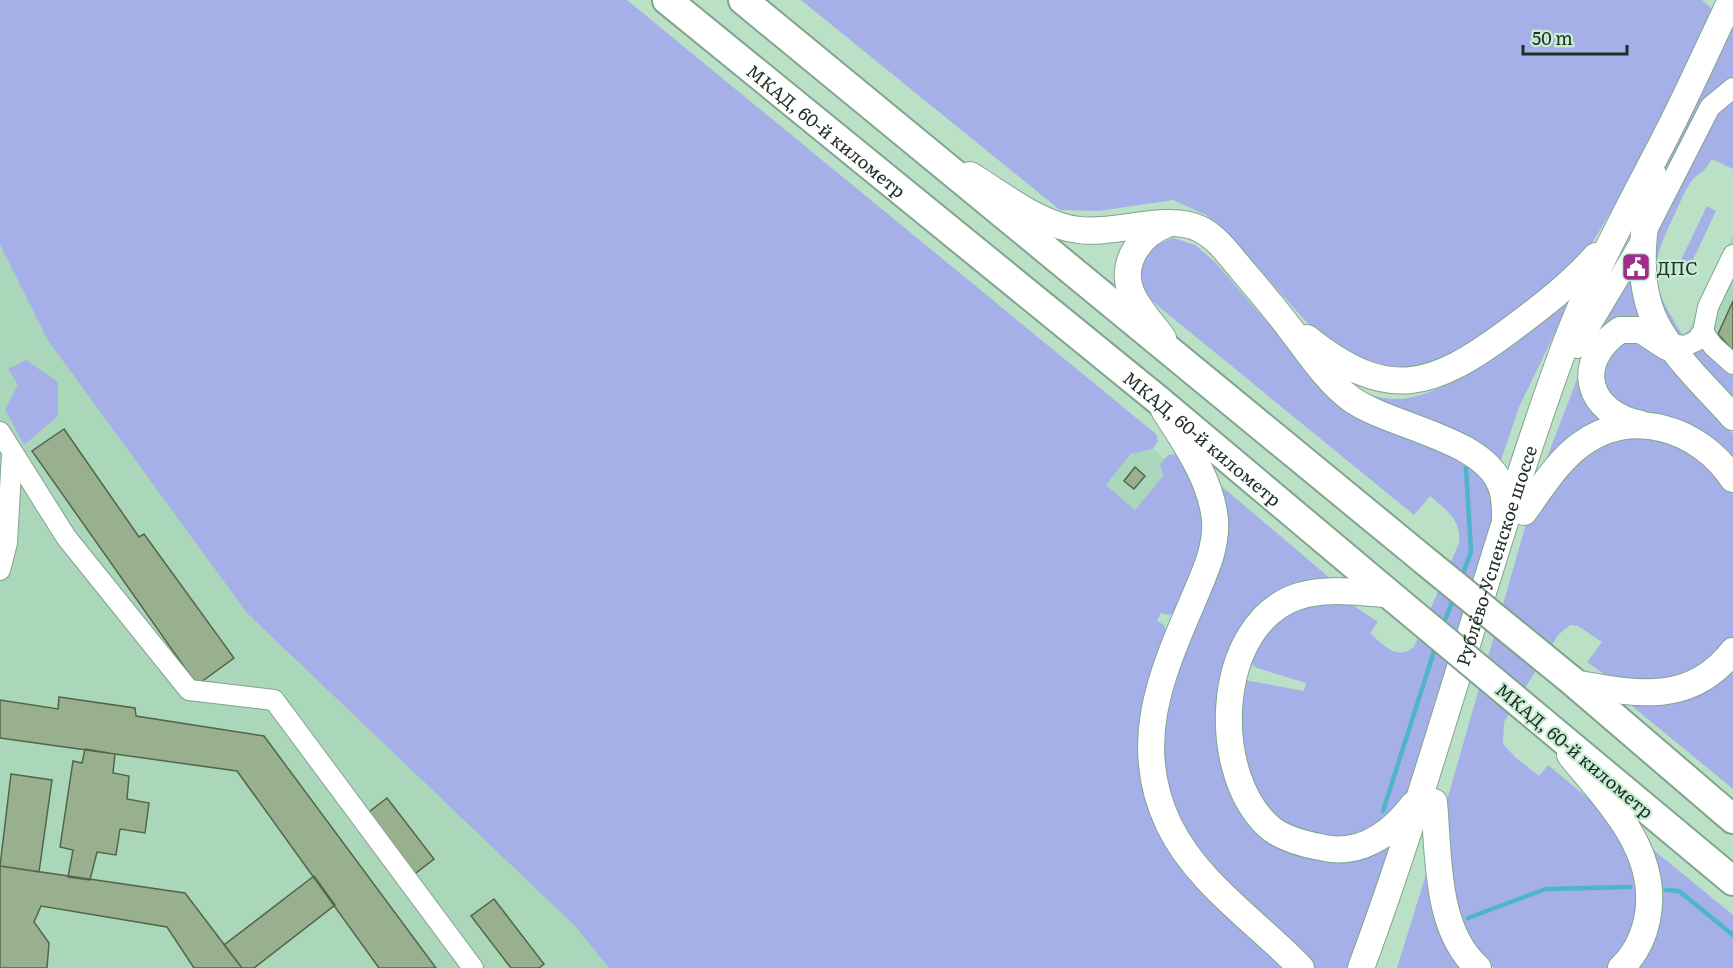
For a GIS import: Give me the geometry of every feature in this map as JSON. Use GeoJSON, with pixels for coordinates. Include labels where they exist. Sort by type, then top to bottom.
{"type":"FeatureCollection","features":[{"type":"Feature","properties":{"kind":"highway","name":"МКАД, 60-й километр"},"geometry":{"type":"LineString","coordinates":[[667,0],[1157,399],[1733,881]]}},
{"type":"Feature","properties":{"kind":"highway"},"geometry":{"type":"LineString","coordinates":[[743,0],[1573,682],[1733,819]]}},
{"type":"Feature","properties":{"kind":"main road","name":"Рублёво-Успенское шоссе"},"geometry":{"type":"LineString","coordinates":[[1379,968],[1564,347],[1619,224],[1657,154],[1731,0]]}},
{"type":"Feature","properties":{"kind":"main road"},"geometry":{"type":"LineString","coordinates":[[922,146],[1049,222],[1064,228],[1102,230],[1172,223],[1187,224],[1211,236],[1282,318],[1322,370],[1350,398],[1391,420],[1458,446],[1486,464],[1501,485],[1514,519],[1562,462],[1581,445],[1618,427],[1643,424]]}},
{"type":"Feature","properties":{"kind":"main road"},"geometry":{"type":"LineString","coordinates":[[1657,154],[1644,236],[1647,294],[1652,315],[1675,352],[1733,417]]}},
{"type":"Feature","properties":{"kind":"main road","name":"Рублёво-Успенское шоссе"},"geometry":{"type":"LineString","coordinates":[[1514,519],[1577,348],[1629,227],[1657,154]]}},
{"type":"Feature","properties":{"kind":"main road"},"geometry":{"type":"LineString","coordinates":[[1172,223],[1158,228],[1142,242],[1129,262],[1126,275],[1129,288],[1137,303],[1176,355]]}},
{"type":"Feature","properties":{"kind":"main road"},"geometry":{"type":"LineString","coordinates":[[1282,318],[1341,362],[1388,379],[1408,381],[1427,379],[1450,370],[1480,352],[1549,301],[1599,254],[1619,224]]}},
{"type":"Feature","properties":{"kind":"main road"},"geometry":{"type":"LineString","coordinates":[[1675,352],[1652,335],[1630,328],[1620,330],[1600,348],[1594,364],[1594,394],[1601,406],[1612,415],[1661,427],[1692,439],[1721,462],[1733,479]]}},
{"type":"Feature","properties":{"kind":"main road"},"geometry":{"type":"LineString","coordinates":[[1157,399],[1193,456],[1204,481],[1215,521],[1209,563],[1171,650],[1153,708],[1151,757],[1157,792],[1169,826],[1201,872],[1301,968]]}},
{"type":"Feature","properties":{"kind":"main road"},"geometry":{"type":"LineString","coordinates":[[1393,597],[1318,592],[1281,604],[1265,617],[1242,650],[1230,689],[1230,735],[1234,760],[1251,802],[1272,829],[1298,842],[1328,849],[1345,851],[1372,842],[1429,796]]}},
{"type":"Feature","properties":{"kind":"main road"},"geometry":{"type":"LineString","coordinates":[[1573,682],[1640,694],[1668,691],[1705,678],[1733,651]]}},
{"type":"Feature","properties":{"kind":"main road"},"geometry":{"type":"LineString","coordinates":[[1544,723],[1632,834],[1643,858],[1649,886],[1649,909],[1645,930],[1636,950],[1621,968]]}},
{"type":"Feature","properties":{"kind":"main road"},"geometry":{"type":"LineString","coordinates":[[1429,796],[1452,932],[1459,948],[1478,968]]}},
{"type":"Feature","properties":{"kind":"main road","name":"Рублёво-Успенское шоссе"},"geometry":{"type":"LineString","coordinates":[[1361,968],[1429,796]]}},
{"type":"Feature","properties":{"kind":"lane"},"geometry":{"type":"LineString","coordinates":[[1577,348],[1644,236],[1710,107],[1733,88]]}},
{"type":"Feature","properties":{"kind":"lane"},"geometry":{"type":"LineString","coordinates":[[1675,352],[1696,341],[1703,332],[1708,307],[1733,255]]}},
{"type":"Feature","properties":{"kind":"lane"},"geometry":{"type":"LineString","coordinates":[[1703,332],[1713,346],[1733,364]]}},
{"type":"Feature","properties":{"kind":"lane"},"geometry":{"type":"LineString","coordinates":[[0,432],[66,537],[189,690],[274,700],[473,968]]}},
{"type":"Feature","properties":{"kind":"lane"},"geometry":{"type":"LineString","coordinates":[[0,570],[7,543],[12,453]]}},
{"type":"Feature","properties":{"kind":"shaded area"},"geometry":{"type":"Polygon","coordinates":[[[0,0],[627,0],[1156,434],[1158,441],[1153,449],[1131,454],[1106,485],[1135,510],[1163,476],[1160,464],[1168,455],[1176,454],[1183,461],[1200,504],[1203,536],[1196,566],[1176,613],[1169,615],[1161,613],[1157,621],[1164,625],[1167,634],[1142,775],[1287,968],[609,968],[575,926],[247,613],[47,339],[0,245],[0,0]]]}},
{"type":"Feature","properties":{"kind":"shaded area"},"geometry":{"type":"Polygon","coordinates":[[[801,0],[1702,0],[1714,11],[1649,147],[1584,257],[1459,359],[1382,373],[1320,337],[1222,228],[1206,215],[1173,200],[1099,211],[1060,210],[801,0]]]}},
{"type":"Feature","properties":{"kind":"shaded area"},"geometry":{"type":"Polygon","coordinates":[[[1733,24],[1733,80],[1656,195],[1668,148],[1733,24]]]}},
{"type":"Feature","properties":{"kind":"shaded area"},"geometry":{"type":"Polygon","coordinates":[[[1733,93],[1733,169],[1712,159],[1706,168],[1693,179],[1664,238],[1656,267],[1659,292],[1683,336],[1689,330],[1699,331],[1733,371],[1733,406],[1660,322],[1651,242],[1708,118],[1733,93]]]}},
{"type":"Feature","properties":{"kind":"shaded area"},"geometry":{"type":"Polygon","coordinates":[[[1707,206],[1716,211],[1690,266],[1680,262],[1707,206]]]}},
{"type":"Feature","properties":{"kind":"shaded area"},"geometry":{"type":"Polygon","coordinates":[[[1733,235],[1733,371],[1699,331],[1689,330],[1733,235]]]}},
{"type":"Feature","properties":{"kind":"shaded area"},"geometry":{"type":"Polygon","coordinates":[[[1173,238],[1195,245],[1215,262],[1318,381],[1455,452],[1490,478],[1495,523],[1417,787],[1385,825],[1336,843],[1271,818],[1248,776],[1238,734],[1245,680],[1304,691],[1306,683],[1257,668],[1250,663],[1259,636],[1301,603],[1351,604],[1378,622],[1370,633],[1380,642],[1396,652],[1408,651],[1414,647],[1459,543],[1458,528],[1451,516],[1430,496],[1414,515],[1152,301],[1142,281],[1142,263],[1153,248],[1173,238]]]}},
{"type":"Feature","properties":{"kind":"shaded area"},"geometry":{"type":"Polygon","coordinates":[[[0,245],[47,339],[107,417],[575,926],[609,968],[0,968],[0,245]]]}},
{"type":"Feature","properties":{"kind":"shaded area"},"geometry":{"type":"Polygon","coordinates":[[[1636,272],[1644,316],[1601,332],[1606,423],[1543,468],[1592,340],[1636,272]]]}},
{"type":"Feature","properties":{"kind":"shaded area"},"geometry":{"type":"Polygon","coordinates":[[[1557,305],[1568,306],[1519,407],[1499,466],[1365,394],[1393,399],[1414,397],[1435,390],[1480,365],[1557,305]]]}},
{"type":"Feature","properties":{"kind":"shaded area"},"geometry":{"type":"Polygon","coordinates":[[[1626,337],[1658,349],[1685,384],[1694,389],[1733,434],[1733,470],[1625,412],[1599,390],[1605,353],[1626,337]]]}},
{"type":"Feature","properties":{"kind":"shaded area"},"geometry":{"type":"Polygon","coordinates":[[[26,360],[58,382],[58,416],[24,445],[5,409],[18,385],[8,369],[26,360]]]}},
{"type":"Feature","properties":{"kind":"shaded area"},"geometry":{"type":"Polygon","coordinates":[[[1623,435],[1674,439],[1728,484],[1733,495],[1733,638],[1722,652],[1689,678],[1625,681],[1604,674],[1587,662],[1602,642],[1578,626],[1570,625],[1558,635],[1504,722],[1503,744],[1516,758],[1539,776],[1548,765],[1595,804],[1629,844],[1640,909],[1619,960],[1608,968],[1494,968],[1484,961],[1460,925],[1451,888],[1446,804],[1528,517],[1584,451],[1623,435]]]}},
{"type":"Feature","properties":{"kind":"shaded area"},"geometry":{"type":"Polygon","coordinates":[[[1153,449],[1164,459],[1160,464],[1163,476],[1135,510],[1106,485],[1132,454],[1153,449]]]}},
{"type":"Feature","properties":{"kind":"shaded area"},"geometry":{"type":"Polygon","coordinates":[[[1213,479],[1337,584],[1276,599],[1221,714],[1282,843],[1397,835],[1349,968],[1310,968],[1207,866],[1166,799],[1160,710],[1215,564],[1213,479]]]}},
{"type":"Feature","properties":{"kind":"shaded area"},"geometry":{"type":"Polygon","coordinates":[[[1733,663],[1733,789],[1626,701],[1733,663]]]}},
{"type":"Feature","properties":{"kind":"shaded area"},"geometry":{"type":"Polygon","coordinates":[[[1650,847],[1733,915],[1733,968],[1633,968],[1650,847]]]}},
{"type":"Feature","properties":{"kind":"shaded area"},"geometry":{"type":"Polygon","coordinates":[[[1432,855],[1466,968],[1397,968],[1432,855]]]}},
{"type":"Feature","properties":{"kind":"building"},"geometry":{"type":"Polygon","coordinates":[[[1733,301],[1733,351],[1718,334],[1733,301]]]}},
{"type":"Feature","properties":{"kind":"building"},"geometry":{"type":"Polygon","coordinates":[[[64,429],[139,537],[144,534],[234,658],[197,685],[32,451],[64,429]]]}},
{"type":"Feature","properties":{"kind":"building"},"geometry":{"type":"Polygon","coordinates":[[[1135,467],[1145,476],[1134,489],[1124,481],[1135,467]]]}},
{"type":"Feature","properties":{"kind":"building"},"geometry":{"type":"Polygon","coordinates":[[[59,697],[135,708],[136,716],[264,736],[436,968],[379,968],[237,771],[0,738],[0,700],[58,709],[59,697]]]}},
{"type":"Feature","properties":{"kind":"building"},"geometry":{"type":"Polygon","coordinates":[[[85,749],[115,754],[113,773],[129,776],[127,799],[149,803],[145,833],[120,829],[116,855],[97,852],[90,880],[68,877],[73,850],[60,847],[73,761],[82,763],[85,749]]]}},
{"type":"Feature","properties":{"kind":"building"},"geometry":{"type":"Polygon","coordinates":[[[11,774],[52,780],[39,872],[0,866],[11,774]]]}},
{"type":"Feature","properties":{"kind":"building"},"geometry":{"type":"Polygon","coordinates":[[[387,798],[434,859],[412,876],[365,815],[387,798]]]}},
{"type":"Feature","properties":{"kind":"building"},"geometry":{"type":"Polygon","coordinates":[[[0,866],[185,893],[242,968],[194,968],[167,927],[41,906],[34,922],[49,943],[47,968],[0,968],[0,866]]]}},
{"type":"Feature","properties":{"kind":"building"},"geometry":{"type":"Polygon","coordinates":[[[314,876],[335,905],[254,968],[242,968],[224,945],[314,876]]]}},
{"type":"Feature","properties":{"kind":"building"},"geometry":{"type":"Polygon","coordinates":[[[494,899],[544,964],[539,968],[511,968],[471,916],[494,899]]]}},
{"type":"Feature","properties":{"kind":"waterway"},"geometry":{"type":"LineString","coordinates":[[1461,578],[1471,552],[1466,468]]}},
{"type":"Feature","properties":{"kind":"waterway"},"geometry":{"type":"LineString","coordinates":[[1443,625],[1454,597]]}},
{"type":"Feature","properties":{"kind":"waterway"},"geometry":{"type":"LineString","coordinates":[[1383,811],[1436,645]]}},
{"type":"Feature","properties":{"kind":"waterway"},"geometry":{"type":"LineString","coordinates":[[1468,918],[1546,889],[1630,887]]}},
{"type":"Feature","properties":{"kind":"waterway"},"geometry":{"type":"LineString","coordinates":[[1666,890],[1679,891],[1733,935]]}},
{"type":"Feature","properties":{"kind":"place","name":"ДПС"},"geometry":{"type":"Point","coordinates":[1636,267]}}]}
